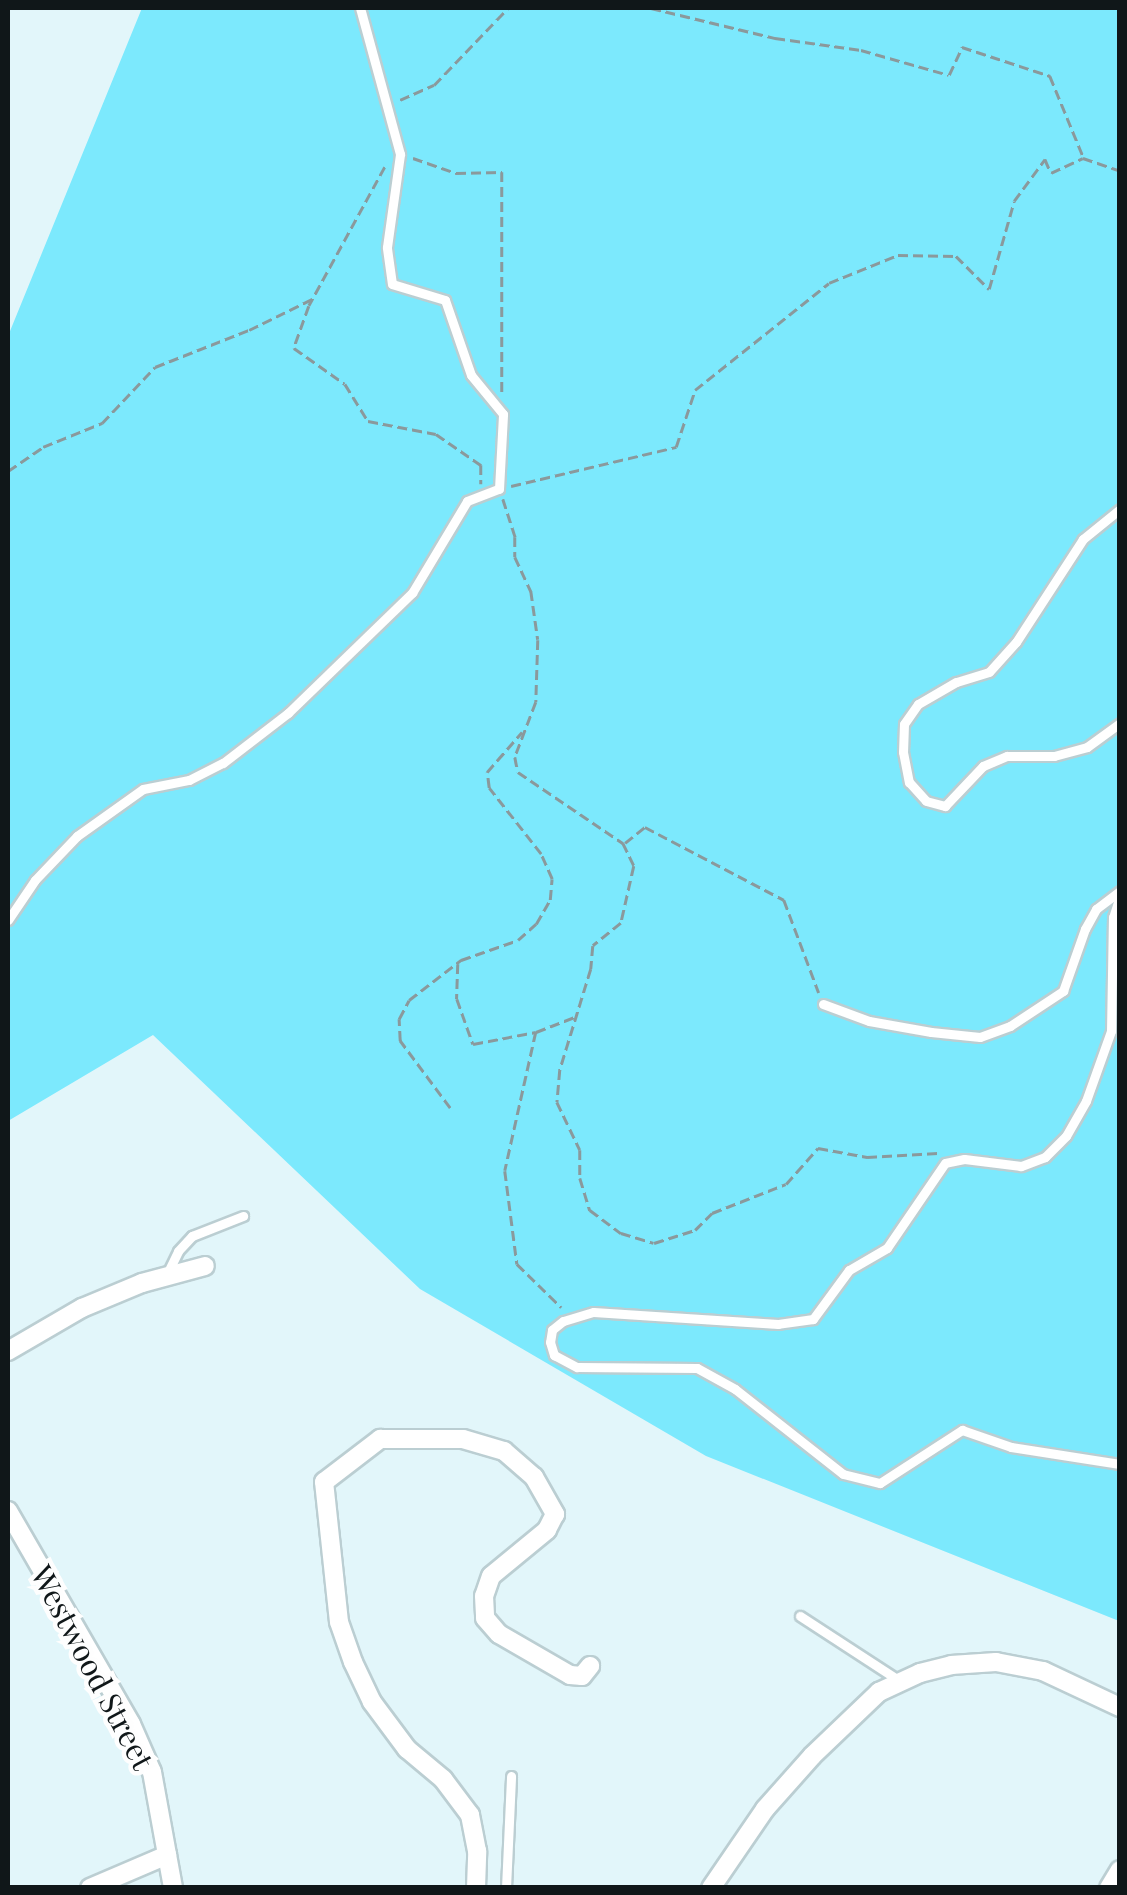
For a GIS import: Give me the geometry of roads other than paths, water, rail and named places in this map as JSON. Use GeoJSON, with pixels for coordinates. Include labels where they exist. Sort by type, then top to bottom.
{"type":"FeatureCollection","features":[{"type":"Feature","properties":{"kind":"street"},"geometry":{"type":"LineString","coordinates":[[8,1350],[82,1308],[205,1266]]}},
{"type":"Feature","properties":{"kind":"street"},"geometry":{"type":"LineString","coordinates":[[476,1888],[477,1851],[470,1815],[443,1779],[407,1750],[372,1702],[352,1662],[338,1622],[324,1482],[380,1439],[463,1439],[504,1450],[534,1477],[554,1514],[547,1530],[491,1576],[484,1596],[485,1618],[499,1634],[570,1675],[582,1676],[590,1666]]}},
{"type":"Feature","properties":{"kind":"street","name":"Westwood Street"},"geometry":{"type":"LineString","coordinates":[[8,1510],[131,1724],[152,1772],[174,1888]]}},
{"type":"Feature","properties":{"kind":"street"},"geometry":{"type":"LineString","coordinates":[[711,1888],[764,1809],[812,1756],[879,1692],[900,1682],[951,1665],[996,1662],[1043,1670],[1120,1707]]}},
{"type":"Feature","properties":{"kind":"street"},"geometry":{"type":"LineString","coordinates":[[90,1888],[166,1855]]}},
{"type":"Feature","properties":{"kind":"street"},"geometry":{"type":"LineString","coordinates":[[1109,1888],[1120,1870]]}},
{"type":"Feature","properties":{"kind":"lane"},"geometry":{"type":"LineString","coordinates":[[8,920],[35,880],[78,836],[143,789],[190,780],[223,763],[288,714],[412,592],[456,514],[480,496],[499,489],[503,414],[471,375],[446,300],[392,284],[387,246],[399,148],[360,8]]}},
{"type":"Feature","properties":{"kind":"lane"},"geometry":{"type":"LineString","coordinates":[[1120,509],[1083,539],[1016,642],[989,672],[936,691],[918,704],[904,724],[909,782],[926,802],[945,806],[983,766],[1007,756],[1054,756],[1087,747],[1120,723]]}},
{"type":"Feature","properties":{"kind":"lane"},"geometry":{"type":"LineString","coordinates":[[823,1004],[869,1021],[931,1032],[980,1037],[1010,1026],[1064,991],[1096,909],[1120,893]]}},
{"type":"Feature","properties":{"kind":"lane"},"geometry":{"type":"LineString","coordinates":[[1120,893],[1113,917],[1111,1031],[1086,1101],[1066,1136],[1046,1158],[1021,1166],[964,1160],[945,1163],[887,1248],[849,1270],[812,1319],[778,1324],[593,1312],[552,1330],[554,1355],[577,1367],[698,1368],[735,1389],[843,1474],[880,1483],[962,1430],[1011,1447],[1120,1464]]}},
{"type":"Feature","properties":{"kind":"lane"},"geometry":{"type":"LineString","coordinates":[[166,1277],[178,1251],[192,1236],[243,1216]]}},
{"type":"Feature","properties":{"kind":"lane"},"geometry":{"type":"LineString","coordinates":[[800,1616],[900,1682]]}},
{"type":"Feature","properties":{"kind":"lane"},"geometry":{"type":"LineString","coordinates":[[506,1888],[511,1776]]}}]}
